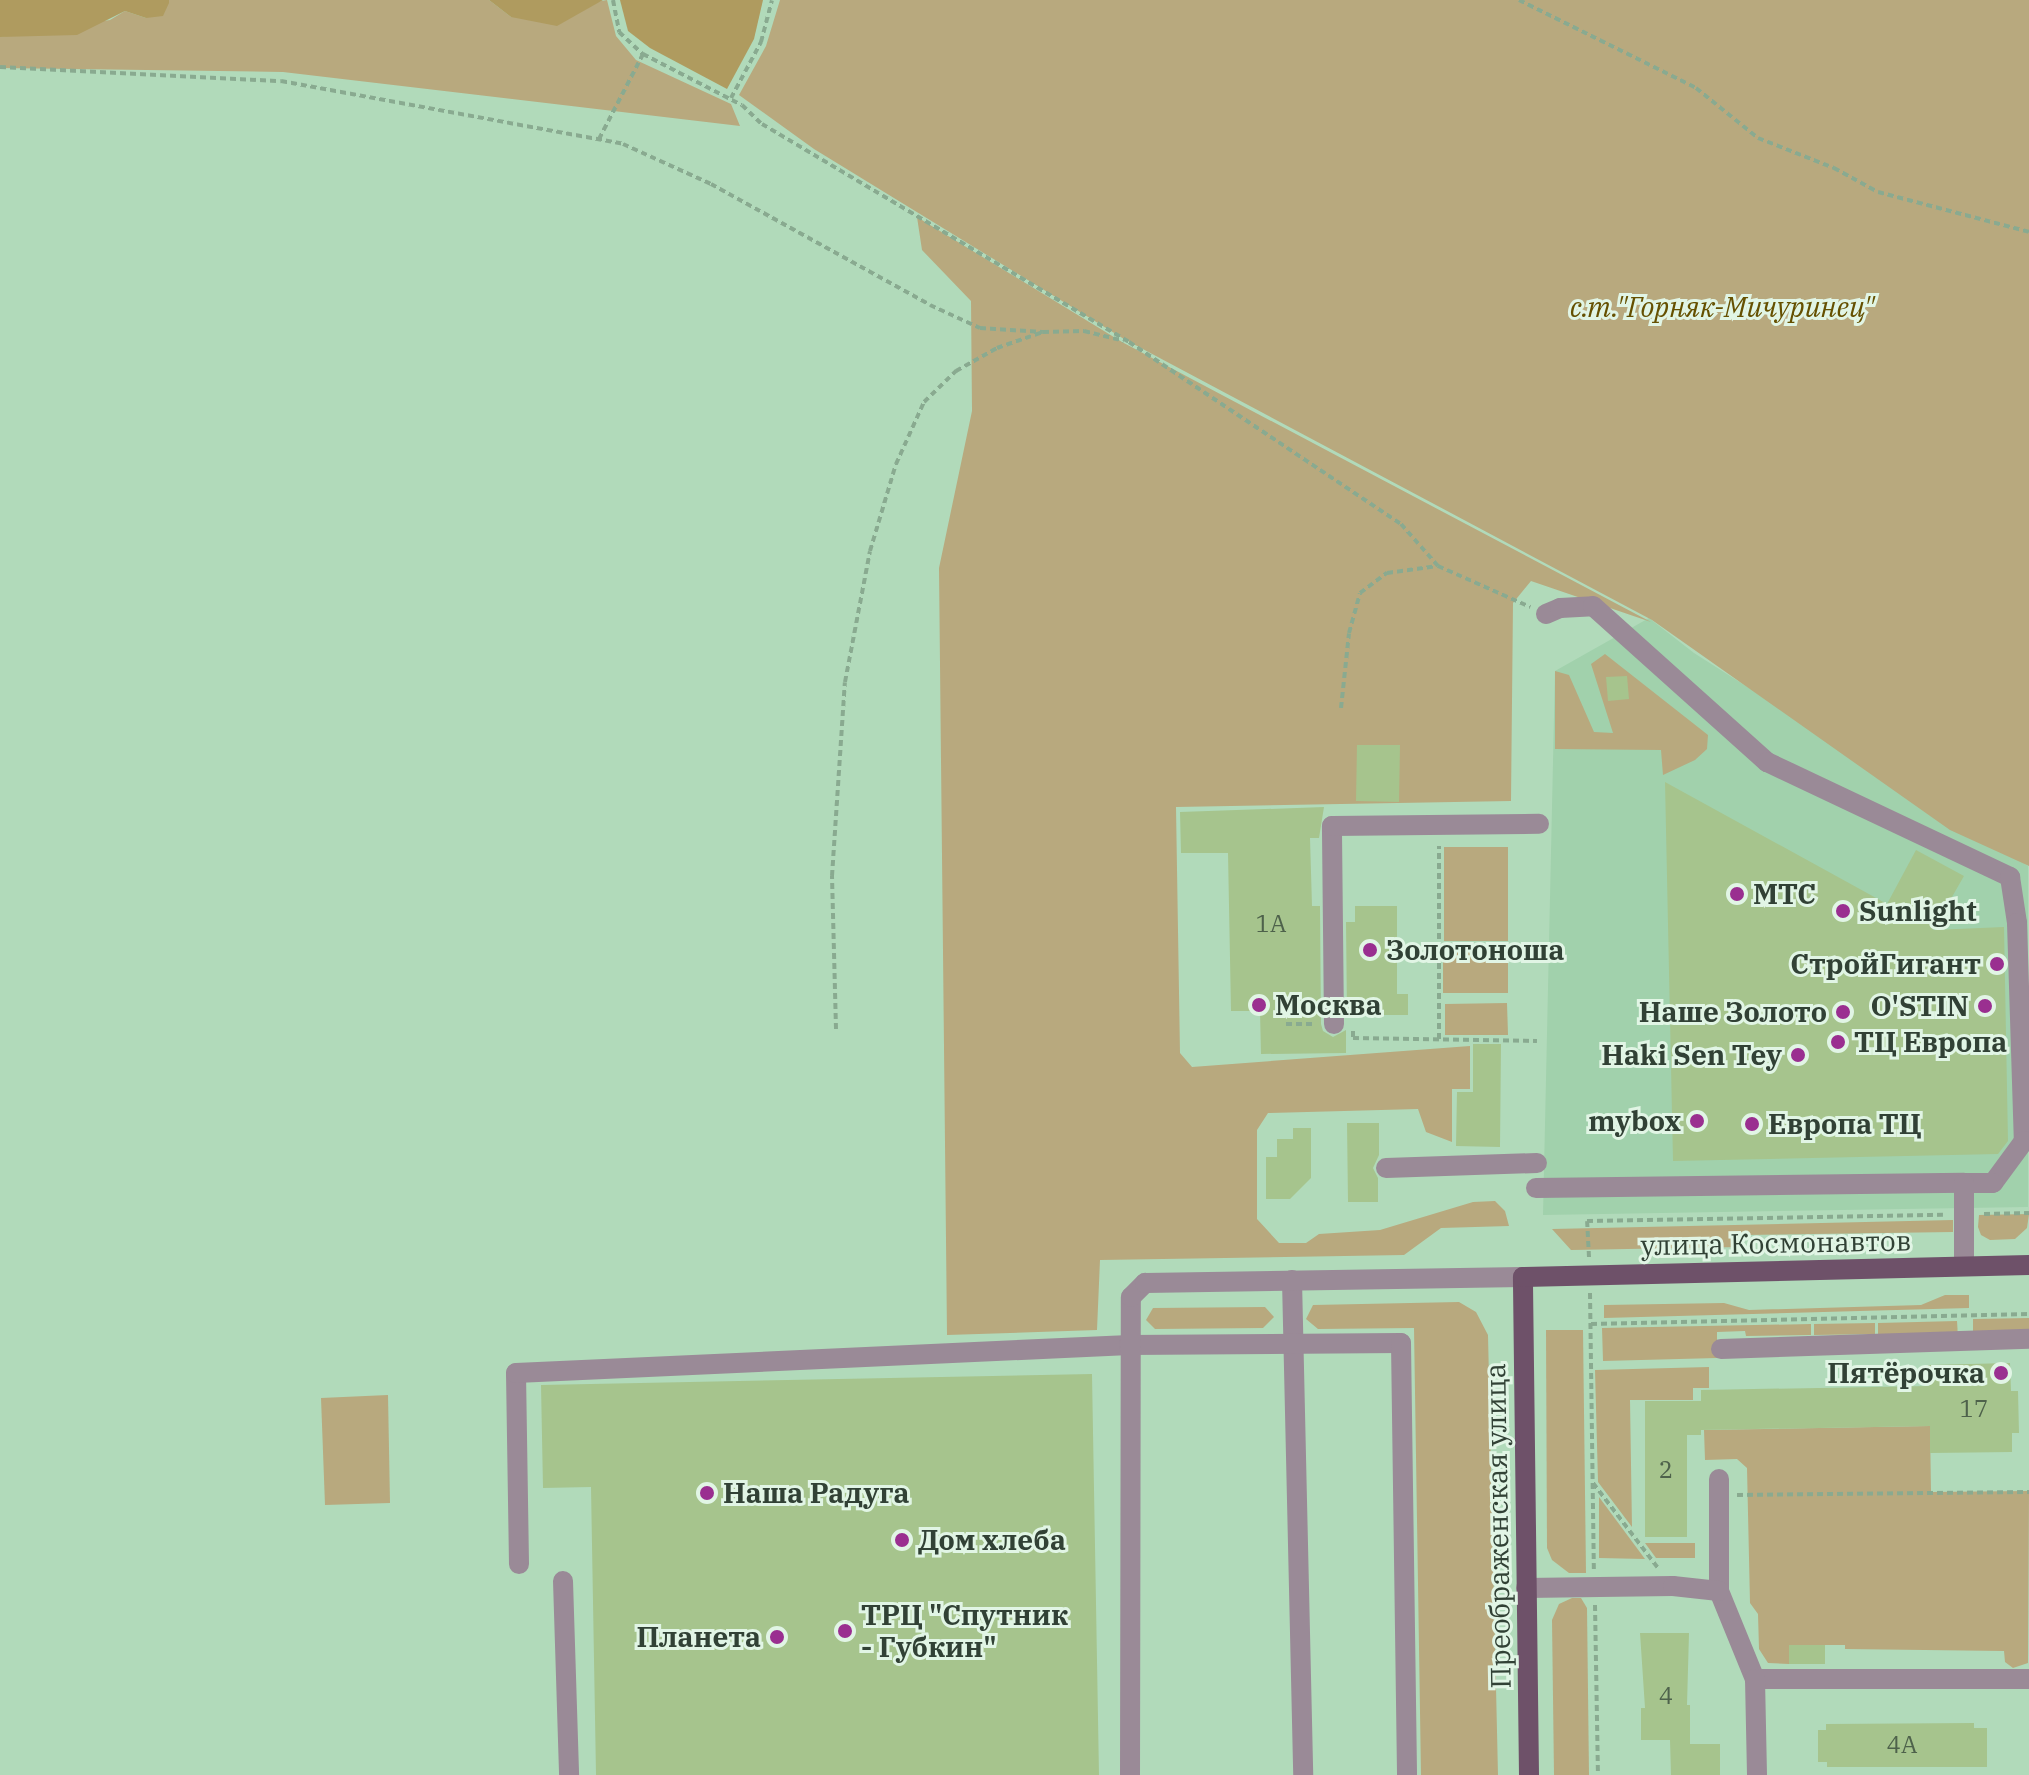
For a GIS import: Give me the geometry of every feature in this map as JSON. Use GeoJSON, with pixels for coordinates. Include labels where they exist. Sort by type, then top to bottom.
{"type":"FeatureCollection","features":[{"type":"Feature","properties":{"kind":"main road","name":"улица Космонавтов"},"geometry":{"type":"LineString","coordinates":[[1523,1277],[2029,1265]]}},
{"type":"Feature","properties":{"kind":"main road","name":"Преображенская улица"},"geometry":{"type":"LineString","coordinates":[[1523,1277],[1529,1775]]}},
{"type":"Feature","properties":{"kind":"street"},"geometry":{"type":"LineString","coordinates":[[1536,1188],[1993,1183],[2024,1141],[2017,923],[2010,877],[1767,762],[1593,606],[1560,608],[1546,614]]}},
{"type":"Feature","properties":{"kind":"street"},"geometry":{"type":"LineString","coordinates":[[1334,1024],[1332,826],[1539,824]]}},
{"type":"Feature","properties":{"kind":"street"},"geometry":{"type":"LineString","coordinates":[[1386,1168],[1537,1163]]}},
{"type":"Feature","properties":{"kind":"street"},"geometry":{"type":"LineString","coordinates":[[1964,1183],[1964,1266]]}},
{"type":"Feature","properties":{"kind":"street"},"geometry":{"type":"LineString","coordinates":[[1130,1775],[1131,1297],[1145,1283],[1523,1277]]}},
{"type":"Feature","properties":{"kind":"street"},"geometry":{"type":"LineString","coordinates":[[1292,1280],[1303,1775]]}},
{"type":"Feature","properties":{"kind":"street"},"geometry":{"type":"LineString","coordinates":[[1721,1349],[2029,1339]]}},
{"type":"Feature","properties":{"kind":"street"},"geometry":{"type":"LineString","coordinates":[[519,1564],[516,1373],[1129,1345],[1401,1343],[1407,1775]]}},
{"type":"Feature","properties":{"kind":"street"},"geometry":{"type":"LineString","coordinates":[[1719,1487],[1719,1591],[1755,1679],[1757,1775]]}},
{"type":"Feature","properties":{"kind":"street"},"geometry":{"type":"LineString","coordinates":[[563,1581],[569,1775]]}},
{"type":"Feature","properties":{"kind":"street"},"geometry":{"type":"LineString","coordinates":[[1526,1588],[1673,1586],[1719,1591]]}},
{"type":"Feature","properties":{"kind":"street"},"geometry":{"type":"LineString","coordinates":[[1755,1679],[2029,1679]]}},
{"type":"Feature","properties":{"kind":"path"},"geometry":{"type":"LineString","coordinates":[[613,0],[619,32],[643,54],[731,98],[762,124],[1129,342],[1401,524],[1438,566],[1546,614]]}},
{"type":"Feature","properties":{"kind":"path"},"geometry":{"type":"LineString","coordinates":[[731,98],[761,42],[772,0]]}},
{"type":"Feature","properties":{"kind":"path"},"geometry":{"type":"LineString","coordinates":[[1519,0],[1696,88],[1758,138],[1834,168],[1878,192],[2029,232]]}},
{"type":"Feature","properties":{"kind":"path"},"geometry":{"type":"LineString","coordinates":[[599,139],[643,54]]}},
{"type":"Feature","properties":{"kind":"path"},"geometry":{"type":"LineString","coordinates":[[0,67],[281,81],[623,144],[711,184],[930,305],[980,328],[1084,331],[1129,342]]}},
{"type":"Feature","properties":{"kind":"path"},"geometry":{"type":"LineString","coordinates":[[836,1029],[832,876],[845,682],[870,551],[896,464],[924,402],[956,371],[997,348],[1043,332]]}},
{"type":"Feature","properties":{"kind":"path"},"geometry":{"type":"LineString","coordinates":[[1341,708],[1349,633],[1360,593],[1387,573],[1438,566]]}},
{"type":"Feature","properties":{"kind":"path"},"geometry":{"type":"LineString","coordinates":[[1439,825],[1439,1039]]}},
{"type":"Feature","properties":{"kind":"path"},"geometry":{"type":"LineString","coordinates":[[1286,1024],[1353,1023],[1353,1038],[1537,1041]]}},
{"type":"Feature","properties":{"kind":"path"},"geometry":{"type":"LineString","coordinates":[[1598,1775],[1587,1221],[2029,1213]]}},
{"type":"Feature","properties":{"kind":"path"},"geometry":{"type":"LineString","coordinates":[[1591,1324],[2029,1314]]}},
{"type":"Feature","properties":{"kind":"path"},"geometry":{"type":"LineString","coordinates":[[1591,1481],[1673,1586]]}},
{"type":"Feature","properties":{"kind":"path"},"geometry":{"type":"LineString","coordinates":[[1719,1487],[2029,1492]]}},
{"type":"Feature","properties":{"kind":"shaded area"},"geometry":{"type":"Polygon","coordinates":[[[0,0],[169,0],[169,3],[163,16],[146,18],[125,11],[77,35],[0,37],[0,0]]]}},
{"type":"Feature","properties":{"kind":"shaded area"},"geometry":{"type":"Polygon","coordinates":[[[489,0],[603,0],[557,26],[511,17],[489,0]]]}},
{"type":"Feature","properties":{"kind":"shaded area"},"geometry":{"type":"Polygon","coordinates":[[[620,0],[763,0],[754,39],[727,89],[650,48],[628,31],[620,0]]]}},
{"type":"Feature","properties":{"kind":"shaded area"},"geometry":{"type":"Polygon","coordinates":[[[1649,618],[1694,653],[2028,866],[2028,1207],[1543,1215],[1555,671],[1649,618]]]}},
{"type":"Feature","properties":{"kind":"green space"},"geometry":{"type":"Polygon","coordinates":[[[169,0],[489,0],[511,17],[607,0],[616,36],[636,60],[731,104],[740,126],[283,72],[0,68],[0,37],[110,20],[125,11],[146,18],[169,0]]]}},
{"type":"Feature","properties":{"kind":"green space","name":"с.т.\"Горняк-Мичуринец\""},"geometry":{"type":"Polygon","coordinates":[[[780,0],[2029,0],[2029,866],[1950,830],[1652,620],[1124,339],[814,149],[739,95],[766,46],[780,0]]]}},
{"type":"Feature","properties":{"kind":"green space"},"geometry":{"type":"Polygon","coordinates":[[[917,217],[1122,342],[1651,622],[1531,581],[1513,603],[1511,801],[1176,807],[1180,1053],[1192,1067],[1470,1046],[1470,1089],[1452,1089],[1452,1142],[1426,1132],[1418,1109],[1268,1113],[1257,1130],[1257,1219],[1279,1243],[1306,1243],[1319,1234],[1380,1230],[1473,1202],[1495,1201],[1505,1211],[1509,1226],[1441,1228],[1404,1255],[1100,1260],[1097,1330],[947,1335],[939,568],[972,411],[971,301],[922,250],[917,217]]]}},
{"type":"Feature","properties":{"kind":"green space"},"geometry":{"type":"Polygon","coordinates":[[[1605,654],[1708,735],[1707,749],[1695,760],[1663,775],[1661,750],[1555,749],[1555,671],[1569,675],[1594,732],[1613,733],[1591,664],[1605,654]]]}},
{"type":"Feature","properties":{"kind":"green space"},"geometry":{"type":"Polygon","coordinates":[[[1444,847],[1508,847],[1508,941],[1444,941],[1444,847]]]}},
{"type":"Feature","properties":{"kind":"green space"},"geometry":{"type":"Polygon","coordinates":[[[1443,948],[1508,948],[1508,993],[1443,993],[1443,948]]]}},
{"type":"Feature","properties":{"kind":"green space"},"geometry":{"type":"Polygon","coordinates":[[[1507,1003],[1508,1035],[1445,1035],[1445,1004],[1507,1003]]]}},
{"type":"Feature","properties":{"kind":"green space"},"geometry":{"type":"Polygon","coordinates":[[[2029,1214],[2027,1228],[2015,1239],[1990,1240],[1981,1235],[1978,1227],[1979,1215],[2029,1214]]]}},
{"type":"Feature","properties":{"kind":"green space"},"geometry":{"type":"Polygon","coordinates":[[[1953,1220],[1953,1232],[1745,1235],[1741,1247],[1571,1250],[1552,1229],[1953,1220]]]}},
{"type":"Feature","properties":{"kind":"green space"},"geometry":{"type":"Polygon","coordinates":[[[1945,1295],[1969,1295],[1969,1308],[1604,1318],[1604,1305],[1724,1303],[1749,1310],[1921,1305],[1945,1295]]]}},
{"type":"Feature","properties":{"kind":"green space"},"geometry":{"type":"Polygon","coordinates":[[[1459,1302],[1476,1312],[1488,1335],[1498,1775],[1421,1775],[1414,1328],[1318,1329],[1306,1319],[1313,1305],[1459,1302]]]}},
{"type":"Feature","properties":{"kind":"green space"},"geometry":{"type":"Polygon","coordinates":[[[1265,1307],[1274,1317],[1263,1328],[1155,1329],[1146,1320],[1153,1308],[1265,1307]]]}},
{"type":"Feature","properties":{"kind":"green space"},"geometry":{"type":"Polygon","coordinates":[[[2029,1318],[2029,1336],[1973,1337],[1973,1319],[2029,1318]]]}},
{"type":"Feature","properties":{"kind":"green space"},"geometry":{"type":"Polygon","coordinates":[[[1957,1321],[1958,1338],[1878,1334],[1878,1323],[1957,1321]]]}},
{"type":"Feature","properties":{"kind":"green space"},"geometry":{"type":"Polygon","coordinates":[[[1875,1323],[1875,1334],[1814,1335],[1814,1324],[1875,1323]]]}},
{"type":"Feature","properties":{"kind":"green space"},"geometry":{"type":"Polygon","coordinates":[[[1811,1324],[1811,1335],[1746,1336],[1745,1331],[1717,1332],[1717,1358],[1603,1361],[1602,1328],[1811,1324]]]}},
{"type":"Feature","properties":{"kind":"green space"},"geometry":{"type":"Polygon","coordinates":[[[1546,1330],[1583,1330],[1586,1573],[1569,1573],[1552,1560],[1547,1548],[1546,1330]]]}},
{"type":"Feature","properties":{"kind":"green space"},"geometry":{"type":"Polygon","coordinates":[[[1709,1367],[1709,1388],[1693,1388],[1693,1400],[1630,1400],[1632,1527],[1598,1482],[1595,1370],[1709,1367]]]}},
{"type":"Feature","properties":{"kind":"green space"},"geometry":{"type":"Polygon","coordinates":[[[388,1395],[390,1503],[325,1505],[321,1398],[388,1395]]]}},
{"type":"Feature","properties":{"kind":"green space"},"geometry":{"type":"Polygon","coordinates":[[[1930,1426],[1931,1492],[2029,1491],[2028,1663],[2013,1668],[2005,1662],[2004,1651],[1845,1649],[1845,1645],[1789,1645],[1789,1664],[1768,1663],[1759,1649],[1758,1614],[1750,1603],[1747,1468],[1737,1459],[1705,1460],[1704,1430],[1930,1426]]]}},
{"type":"Feature","properties":{"kind":"green space"},"geometry":{"type":"Polygon","coordinates":[[[1599,1497],[1645,1559],[1599,1558],[1599,1497]]]}},
{"type":"Feature","properties":{"kind":"green space"},"geometry":{"type":"Polygon","coordinates":[[[1645,1543],[1695,1543],[1695,1558],[1656,1558],[1645,1543]]]}},
{"type":"Feature","properties":{"kind":"green space"},"geometry":{"type":"Polygon","coordinates":[[[1581,1598],[1587,1608],[1589,1775],[1554,1775],[1552,1620],[1559,1604],[1581,1598]]]}},
{"type":"Feature","properties":{"kind":"building"},"geometry":{"type":"Polygon","coordinates":[[[1627,676],[1629,699],[1608,701],[1606,677],[1627,676]]]}},
{"type":"Feature","properties":{"kind":"building"},"geometry":{"type":"Polygon","coordinates":[[[1357,745],[1400,745],[1399,802],[1356,801],[1357,745]]]}},
{"type":"Feature","properties":{"kind":"building","name":"ТЦ Европа"},"geometry":{"type":"Polygon","coordinates":[[[1665,782],[1887,904],[1916,850],[1964,876],[1933,930],[2004,927],[2008,1141],[1998,1154],[1673,1161],[1665,782]]]}},
{"type":"Feature","properties":{"kind":"building"},"geometry":{"type":"Polygon","coordinates":[[[1324,807],[1319,838],[1310,838],[1312,906],[1320,906],[1321,1024],[1323,1031],[1333,1037],[1346,1030],[1346,1053],[1261,1054],[1260,1011],[1231,1011],[1228,853],[1181,853],[1180,812],[1324,807]]]}},
{"type":"Feature","properties":{"kind":"building","name":"Золотоноша"},"geometry":{"type":"Polygon","coordinates":[[[1355,906],[1397,906],[1397,994],[1408,994],[1408,1015],[1347,1015],[1346,922],[1355,922],[1355,906]]]}},
{"type":"Feature","properties":{"kind":"building"},"geometry":{"type":"Polygon","coordinates":[[[1473,1044],[1501,1044],[1500,1147],[1456,1146],[1457,1092],[1473,1092],[1473,1044]]]}},
{"type":"Feature","properties":{"kind":"building"},"geometry":{"type":"Polygon","coordinates":[[[1347,1123],[1379,1123],[1379,1155],[1373,1168],[1378,1178],[1378,1202],[1348,1202],[1347,1123]]]}},
{"type":"Feature","properties":{"kind":"building"},"geometry":{"type":"Polygon","coordinates":[[[1293,1128],[1311,1128],[1311,1178],[1290,1199],[1266,1199],[1266,1157],[1277,1157],[1277,1139],[1293,1139],[1293,1128]]]}},
{"type":"Feature","properties":{"kind":"building"},"geometry":{"type":"Polygon","coordinates":[[[2010,1363],[2011,1391],[2018,1391],[2019,1433],[2012,1433],[2012,1452],[1930,1453],[1930,1426],[1701,1430],[1701,1435],[1687,1435],[1687,1537],[1645,1537],[1645,1401],[1701,1401],[1701,1390],[1929,1386],[1928,1365],[2010,1363]]]}},
{"type":"Feature","properties":{"kind":"building","name":"ТРЦ \"Спутник - Губкин\""},"geometry":{"type":"Polygon","coordinates":[[[1092,1374],[1099,1775],[596,1775],[591,1487],[543,1488],[541,1385],[1092,1374]]]}},
{"type":"Feature","properties":{"kind":"building"},"geometry":{"type":"Polygon","coordinates":[[[1640,1633],[1689,1633],[1687,1705],[1690,1705],[1690,1744],[1720,1744],[1720,1775],[1671,1775],[1670,1740],[1641,1740],[1641,1708],[1645,1708],[1640,1633]]]}},
{"type":"Feature","properties":{"kind":"building"},"geometry":{"type":"Polygon","coordinates":[[[1789,1645],[1825,1645],[1825,1664],[1789,1664],[1789,1645]]]}},
{"type":"Feature","properties":{"kind":"building"},"geometry":{"type":"Polygon","coordinates":[[[1974,1723],[1974,1728],[1987,1728],[1987,1767],[1827,1767],[1827,1762],[1818,1762],[1818,1730],[1826,1730],[1826,1724],[1974,1723]]]}},
{"type":"Feature","properties":{"kind":"place","name":"МТС"},"geometry":{"type":"Point","coordinates":[1737,894]}},
{"type":"Feature","properties":{"kind":"place","name":"Sunlight"},"geometry":{"type":"Point","coordinates":[1843,911]}},
{"type":"Feature","properties":{"kind":"place","name":"Золотоноша"},"geometry":{"type":"Point","coordinates":[1370,950]}},
{"type":"Feature","properties":{"kind":"place","name":"СтройГигант"},"geometry":{"type":"Point","coordinates":[1997,964]}},
{"type":"Feature","properties":{"kind":"place","name":"Москва"},"geometry":{"type":"Point","coordinates":[1259,1005]}},
{"type":"Feature","properties":{"kind":"place","name":"O'STIN"},"geometry":{"type":"Point","coordinates":[1985,1006]}},
{"type":"Feature","properties":{"kind":"place","name":"Наше Золото"},"geometry":{"type":"Point","coordinates":[1843,1012]}},
{"type":"Feature","properties":{"kind":"place","name":"ТЦ Европа"},"geometry":{"type":"Point","coordinates":[1838,1042]}},
{"type":"Feature","properties":{"kind":"place","name":"Haki Sen Tey"},"geometry":{"type":"Point","coordinates":[1798,1055]}},
{"type":"Feature","properties":{"kind":"place","name":"mybox"},"geometry":{"type":"Point","coordinates":[1697,1121]}},
{"type":"Feature","properties":{"kind":"place","name":"Европа ТЦ"},"geometry":{"type":"Point","coordinates":[1752,1124]}},
{"type":"Feature","properties":{"kind":"place","name":"Пятёрочка"},"geometry":{"type":"Point","coordinates":[2001,1373]}},
{"type":"Feature","properties":{"kind":"place","name":"Наша Радуга"},"geometry":{"type":"Point","coordinates":[707,1493]}},
{"type":"Feature","properties":{"kind":"place","name":"Дом хлеба"},"geometry":{"type":"Point","coordinates":[902,1540]}},
{"type":"Feature","properties":{"kind":"place","name":"ТРЦ \"Спутник - Губкин\""},"geometry":{"type":"Point","coordinates":[845,1631]}},
{"type":"Feature","properties":{"kind":"place","name":"Планета"},"geometry":{"type":"Point","coordinates":[777,1637]}}]}
